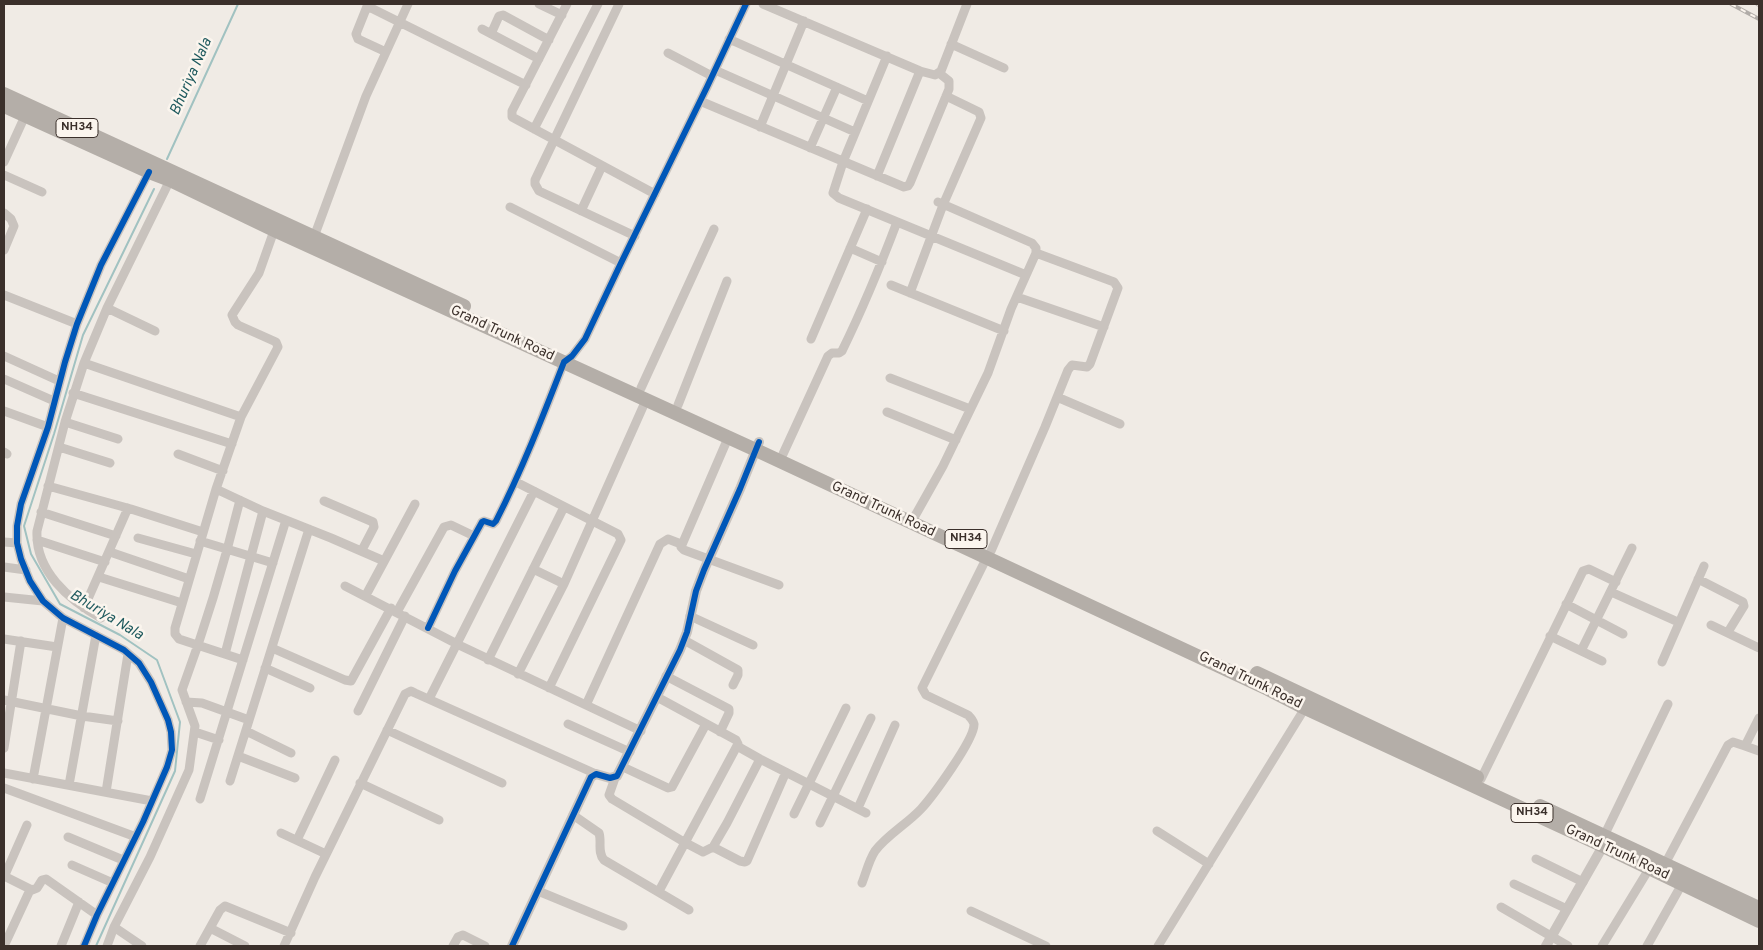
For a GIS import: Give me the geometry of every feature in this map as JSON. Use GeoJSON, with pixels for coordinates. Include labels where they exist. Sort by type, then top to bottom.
{"type":"FeatureCollection","features":[{"type":"Feature","properties":{"kind":"highway","name":"Grand Trunk Road"},"geometry":{"type":"LineString","coordinates":[[4,94],[150,169]]}},
{"type":"Feature","properties":{"kind":"highway","name":"Grand Trunk Road"},"geometry":{"type":"LineString","coordinates":[[4,106],[276,225],[643,394],[728,438],[783,454],[913,519]]}},
{"type":"Feature","properties":{"kind":"highway","name":"Grand Trunk Road"},"geometry":{"type":"LineString","coordinates":[[276,225],[314,237],[568,359]]}},
{"type":"Feature","properties":{"kind":"highway","name":"Grand Trunk Road"},"geometry":{"type":"LineString","coordinates":[[643,394],[678,404],[757,446],[913,519],[1274,681],[1480,779],[1603,841],[1649,869],[1759,921]]}},
{"type":"Feature","properties":{"kind":"highway","name":"Grand Trunk Road"},"geometry":{"type":"LineString","coordinates":[[995,557],[1304,708],[1603,841],[1665,864],[1759,908]]}},
{"type":"Feature","properties":{"kind":"street"},"geometry":{"type":"LineString","coordinates":[[314,237],[366,96],[408,4]]}},
{"type":"Feature","properties":{"kind":"street"},"geometry":{"type":"LineString","coordinates":[[539,4],[562,15]]}},
{"type":"Feature","properties":{"kind":"street"},"geometry":{"type":"LineString","coordinates":[[567,4],[512,111],[512,117],[655,194]]}},
{"type":"Feature","properties":{"kind":"street"},"geometry":{"type":"LineString","coordinates":[[534,129],[598,4]]}},
{"type":"Feature","properties":{"kind":"street"},"geometry":{"type":"LineString","coordinates":[[619,4],[535,180],[536,188],[539,191],[635,236]]}},
{"type":"Feature","properties":{"kind":"street"},"geometry":{"type":"LineString","coordinates":[[428,628],[474,536],[484,521],[495,523],[516,482],[568,359],[585,339],[746,4]]}},
{"type":"Feature","properties":{"kind":"street"},"geometry":{"type":"LineString","coordinates":[[763,4],[920,71],[932,75],[939,73]]}},
{"type":"Feature","properties":{"kind":"street"},"geometry":{"type":"LineString","coordinates":[[939,73],[967,4]]}},
{"type":"Feature","properties":{"kind":"street"},"geometry":{"type":"LineString","coordinates":[[386,52],[357,36],[356,31],[368,5],[526,85]]}},
{"type":"Feature","properties":{"kind":"street"},"geometry":{"type":"LineString","coordinates":[[491,34],[499,16],[502,15],[549,40]]}},
{"type":"Feature","properties":{"kind":"street"},"geometry":{"type":"LineString","coordinates":[[760,126],[787,66],[804,21]]}},
{"type":"Feature","properties":{"kind":"street"},"geometry":{"type":"LineString","coordinates":[[482,29],[539,59]]}},
{"type":"Feature","properties":{"kind":"street"},"geometry":{"type":"LineString","coordinates":[[729,39],[868,101]]}},
{"type":"Feature","properties":{"kind":"street"},"geometry":{"type":"LineString","coordinates":[[951,44],[1004,68]]}},
{"type":"Feature","properties":{"kind":"street"},"geometry":{"type":"LineString","coordinates":[[668,53],[714,73],[774,95],[856,132]]}},
{"type":"Feature","properties":{"kind":"street"},"geometry":{"type":"LineString","coordinates":[[887,56],[843,162],[833,193],[839,198],[867,210],[1026,275]]}},
{"type":"Feature","properties":{"kind":"street"},"geometry":{"type":"LineString","coordinates":[[877,176],[920,71]]}},
{"type":"Feature","properties":{"kind":"street"},"geometry":{"type":"LineString","coordinates":[[700,101],[900,186],[908,186],[949,89],[949,81],[939,73]]}},
{"type":"Feature","properties":{"kind":"street"},"geometry":{"type":"LineString","coordinates":[[810,148],[837,87]]}},
{"type":"Feature","properties":{"kind":"street"},"geometry":{"type":"LineString","coordinates":[[910,293],[941,203],[981,118],[979,112],[946,96]]}},
{"type":"Feature","properties":{"kind":"street"},"geometry":{"type":"LineString","coordinates":[[4,162],[25,116]]}},
{"type":"Feature","properties":{"kind":"street"},"geometry":{"type":"LineString","coordinates":[[581,211],[602,166]]}},
{"type":"Feature","properties":{"kind":"street"},"geometry":{"type":"LineString","coordinates":[[84,946],[123,860],[136,837],[170,758],[172,750],[171,732],[168,720],[151,682],[139,663],[128,654],[96,635],[62,618],[43,601],[30,581],[26,570],[17,543],[17,526],[21,504],[48,428],[59,381],[77,324],[101,265],[150,169]]}},
{"type":"Feature","properties":{"kind":"street"},"geometry":{"type":"LineString","coordinates":[[4,175],[42,192]]}},
{"type":"Feature","properties":{"kind":"street"},"geometry":{"type":"LineString","coordinates":[[101,618],[84,608],[57,584],[45,564],[36,540],[41,512],[65,422],[84,363],[107,308],[170,177]]}},
{"type":"Feature","properties":{"kind":"street"},"geometry":{"type":"LineString","coordinates":[[913,519],[956,440],[988,373],[1036,253],[1036,248],[1032,243],[941,203]]}},
{"type":"Feature","properties":{"kind":"street"},"geometry":{"type":"LineString","coordinates":[[510,207],[621,263]]}},
{"type":"Feature","properties":{"kind":"street"},"geometry":{"type":"LineString","coordinates":[[811,339],[867,210]]}},
{"type":"Feature","properties":{"kind":"street"},"geometry":{"type":"LineString","coordinates":[[4,214],[11,219],[14,226],[4,250]]}},
{"type":"Feature","properties":{"kind":"street"},"geometry":{"type":"LineString","coordinates":[[783,454],[828,356],[832,353],[839,354],[842,351],[873,286],[897,222]]}},
{"type":"Feature","properties":{"kind":"street"},"geometry":{"type":"LineString","coordinates":[[243,660],[179,639],[175,634],[175,628],[216,489],[241,417],[278,347],[276,342],[238,325],[232,315],[259,273],[276,225]]}},
{"type":"Feature","properties":{"kind":"street"},"geometry":{"type":"LineString","coordinates":[[518,674],[564,584],[592,521],[643,394],[714,229]]}},
{"type":"Feature","properties":{"kind":"street"},"geometry":{"type":"LineString","coordinates":[[850,248],[882,262]]}},
{"type":"Feature","properties":{"kind":"street"},"geometry":{"type":"LineString","coordinates":[[862,883],[876,850],[927,802],[952,768],[972,734],[974,723],[968,715],[926,695],[922,688],[995,557],[1023,478],[1070,366],[1074,365],[1085,368],[1089,366],[1118,291],[1117,285],[1036,253]]}},
{"type":"Feature","properties":{"kind":"street"},"geometry":{"type":"LineString","coordinates":[[678,404],[727,281]]}},
{"type":"Feature","properties":{"kind":"street"},"geometry":{"type":"LineString","coordinates":[[891,285],[1004,331]]}},
{"type":"Feature","properties":{"kind":"street"},"geometry":{"type":"LineString","coordinates":[[4,295],[77,324]]}},
{"type":"Feature","properties":{"kind":"street"},"geometry":{"type":"LineString","coordinates":[[1017,297],[1104,327]]}},
{"type":"Feature","properties":{"kind":"street"},"geometry":{"type":"LineString","coordinates":[[107,308],[155,331]]}},
{"type":"Feature","properties":{"kind":"street"},"geometry":{"type":"LineString","coordinates":[[4,356],[59,381]]}},
{"type":"Feature","properties":{"kind":"street"},"geometry":{"type":"LineString","coordinates":[[84,363],[241,417]]}},
{"type":"Feature","properties":{"kind":"street"},"geometry":{"type":"LineString","coordinates":[[890,378],[970,409]]}},
{"type":"Feature","properties":{"kind":"street"},"geometry":{"type":"LineString","coordinates":[[4,379],[54,401]]}},
{"type":"Feature","properties":{"kind":"street"},"geometry":{"type":"LineString","coordinates":[[74,393],[232,444]]}},
{"type":"Feature","properties":{"kind":"street"},"geometry":{"type":"LineString","coordinates":[[1057,397],[1120,424]]}},
{"type":"Feature","properties":{"kind":"street"},"geometry":{"type":"LineString","coordinates":[[4,411],[48,428]]}},
{"type":"Feature","properties":{"kind":"street"},"geometry":{"type":"LineString","coordinates":[[887,412],[956,440]]}},
{"type":"Feature","properties":{"kind":"street"},"geometry":{"type":"LineString","coordinates":[[65,422],[118,440]]}},
{"type":"Feature","properties":{"kind":"street"},"geometry":{"type":"LineString","coordinates":[[728,438],[681,547],[684,550],[779,584]]}},
{"type":"Feature","properties":{"kind":"street"},"geometry":{"type":"LineString","coordinates":[[757,446],[740,489],[708,559],[696,591],[684,640],[623,767],[615,778],[609,795],[612,799],[703,852],[713,847],[760,759]]}},
{"type":"Feature","properties":{"kind":"street"},"geometry":{"type":"LineString","coordinates":[[59,447],[110,464]]}},
{"type":"Feature","properties":{"kind":"street"},"geometry":{"type":"LineString","coordinates":[[178,454],[223,471]]}},
{"type":"Feature","properties":{"kind":"street"},"geometry":{"type":"LineString","coordinates":[[516,482],[618,534],[621,540],[549,688]]}},
{"type":"Feature","properties":{"kind":"street"},"geometry":{"type":"LineString","coordinates":[[48,486],[128,508],[228,549],[273,563]]}},
{"type":"Feature","properties":{"kind":"street"},"geometry":{"type":"LineString","coordinates":[[216,489],[263,512],[384,560]]}},
{"type":"Feature","properties":{"kind":"street"},"geometry":{"type":"LineString","coordinates":[[429,699],[534,491]]}},
{"type":"Feature","properties":{"kind":"street"},"geometry":{"type":"LineString","coordinates":[[107,946],[114,927],[150,857],[187,776],[195,732],[194,720],[182,690],[199,645],[228,549],[240,500]]}},
{"type":"Feature","properties":{"kind":"street"},"geometry":{"type":"LineString","coordinates":[[324,501],[374,524],[362,550]]}},
{"type":"Feature","properties":{"kind":"street"},"geometry":{"type":"LineString","coordinates":[[366,595],[415,504]]}},
{"type":"Feature","properties":{"kind":"street"},"geometry":{"type":"LineString","coordinates":[[488,660],[564,506]]}},
{"type":"Feature","properties":{"kind":"street"},"geometry":{"type":"LineString","coordinates":[[84,608],[106,562],[128,508]]}},
{"type":"Feature","properties":{"kind":"street"},"geometry":{"type":"LineString","coordinates":[[41,512],[116,536]]}},
{"type":"Feature","properties":{"kind":"street"},"geometry":{"type":"LineString","coordinates":[[225,654],[263,512]]}},
{"type":"Feature","properties":{"kind":"street"},"geometry":{"type":"LineString","coordinates":[[200,798],[286,520]]}},
{"type":"Feature","properties":{"kind":"street"},"geometry":{"type":"LineString","coordinates":[[272,648],[344,680],[351,681],[398,612],[444,526],[450,525],[474,536]]}},
{"type":"Feature","properties":{"kind":"street"},"geometry":{"type":"LineString","coordinates":[[230,781],[309,529]]}},
{"type":"Feature","properties":{"kind":"street"},"geometry":{"type":"LineString","coordinates":[[138,538],[196,554]]}},
{"type":"Feature","properties":{"kind":"street"},"geometry":{"type":"LineString","coordinates":[[586,706],[660,544],[668,539],[681,544]]}},
{"type":"Feature","properties":{"kind":"street"},"geometry":{"type":"LineString","coordinates":[[36,540],[106,562]]}},
{"type":"Feature","properties":{"kind":"street"},"geometry":{"type":"LineString","coordinates":[[4,542],[17,543]]}},
{"type":"Feature","properties":{"kind":"street"},"geometry":{"type":"LineString","coordinates":[[1581,651],[1632,548]]}},
{"type":"Feature","properties":{"kind":"street"},"geometry":{"type":"LineString","coordinates":[[110,552],[189,579]]}},
{"type":"Feature","properties":{"kind":"street"},"geometry":{"type":"LineString","coordinates":[[1662,662],[1704,566]]}},
{"type":"Feature","properties":{"kind":"street"},"geometry":{"type":"LineString","coordinates":[[4,567],[26,570]]}},
{"type":"Feature","properties":{"kind":"street"},"geometry":{"type":"LineString","coordinates":[[533,569],[564,584]]}},
{"type":"Feature","properties":{"kind":"street"},"geometry":{"type":"LineString","coordinates":[[1480,779],[1584,570],[1589,569],[1616,582]]}},
{"type":"Feature","properties":{"kind":"street"},"geometry":{"type":"LineString","coordinates":[[99,577],[182,603]]}},
{"type":"Feature","properties":{"kind":"street"},"geometry":{"type":"LineString","coordinates":[[1698,579],[1744,603],[1728,632]]}},
{"type":"Feature","properties":{"kind":"street"},"geometry":{"type":"LineString","coordinates":[[345,586],[366,595],[488,660],[640,731]]}},
{"type":"Feature","properties":{"kind":"street"},"geometry":{"type":"LineString","coordinates":[[1611,592],[1678,622]]}},
{"type":"Feature","properties":{"kind":"street"},"geometry":{"type":"LineString","coordinates":[[4,597],[43,601]]}},
{"type":"Feature","properties":{"kind":"street"},"geometry":{"type":"LineString","coordinates":[[1566,604],[1623,634]]}},
{"type":"Feature","properties":{"kind":"street"},"geometry":{"type":"LineString","coordinates":[[358,711],[398,612]]}},
{"type":"Feature","properties":{"kind":"street"},"geometry":{"type":"LineString","coordinates":[[690,616],[753,645]]}},
{"type":"Feature","properties":{"kind":"street"},"geometry":{"type":"LineString","coordinates":[[33,779],[62,618]]}},
{"type":"Feature","properties":{"kind":"street"},"geometry":{"type":"LineString","coordinates":[[1711,625],[1759,648]]}},
{"type":"Feature","properties":{"kind":"street"},"geometry":{"type":"LineString","coordinates":[[69,785],[96,635]]}},
{"type":"Feature","properties":{"kind":"street"},"geometry":{"type":"LineString","coordinates":[[1550,636],[1602,661]]}},
{"type":"Feature","properties":{"kind":"street"},"geometry":{"type":"LineString","coordinates":[[4,639],[57,647]]}},
{"type":"Feature","properties":{"kind":"street"},"geometry":{"type":"LineString","coordinates":[[684,640],[738,670],[738,675],[733,685]]}},
{"type":"Feature","properties":{"kind":"street"},"geometry":{"type":"LineString","coordinates":[[4,748],[8,700],[21,641]]}},
{"type":"Feature","properties":{"kind":"street"},"geometry":{"type":"LineString","coordinates":[[106,792],[128,654]]}},
{"type":"Feature","properties":{"kind":"street"},"geometry":{"type":"LineString","coordinates":[[265,668],[310,688]]}},
{"type":"Feature","properties":{"kind":"street"},"geometry":{"type":"LineString","coordinates":[[666,676],[729,709],[720,732]]}},
{"type":"Feature","properties":{"kind":"street"},"geometry":{"type":"LineString","coordinates":[[284,946],[360,783],[405,694],[411,691],[596,774],[615,778]]}},
{"type":"Feature","properties":{"kind":"street"},"geometry":{"type":"LineString","coordinates":[[657,697],[736,740],[738,744],[659,891]]}},
{"type":"Feature","properties":{"kind":"street"},"geometry":{"type":"LineString","coordinates":[[8,700],[82,716],[118,721]]}},
{"type":"Feature","properties":{"kind":"street"},"geometry":{"type":"LineString","coordinates":[[186,702],[202,704],[249,720]]}},
{"type":"Feature","properties":{"kind":"street"},"geometry":{"type":"LineString","coordinates":[[1546,946],[1583,882],[1668,704]]}},
{"type":"Feature","properties":{"kind":"street"},"geometry":{"type":"LineString","coordinates":[[794,814],[846,708]]}},
{"type":"Feature","properties":{"kind":"street"},"geometry":{"type":"LineString","coordinates":[[1158,946],[1304,708]]}},
{"type":"Feature","properties":{"kind":"street"},"geometry":{"type":"LineString","coordinates":[[820,823],[871,718]]}},
{"type":"Feature","properties":{"kind":"street"},"geometry":{"type":"LineString","coordinates":[[1745,746],[1759,718]]}},
{"type":"Feature","properties":{"kind":"street"},"geometry":{"type":"LineString","coordinates":[[568,724],[630,752]]}},
{"type":"Feature","properties":{"kind":"street"},"geometry":{"type":"LineString","coordinates":[[623,767],[668,788],[672,787],[706,724]]}},
{"type":"Feature","properties":{"kind":"street"},"geometry":{"type":"LineString","coordinates":[[858,808],[895,725]]}},
{"type":"Feature","properties":{"kind":"street"},"geometry":{"type":"LineString","coordinates":[[387,730],[502,784]]}},
{"type":"Feature","properties":{"kind":"street"},"geometry":{"type":"LineString","coordinates":[[246,731],[291,753]]}},
{"type":"Feature","properties":{"kind":"street"},"geometry":{"type":"LineString","coordinates":[[195,732],[219,740]]}},
{"type":"Feature","properties":{"kind":"street"},"geometry":{"type":"LineString","coordinates":[[1665,864],[1728,745],[1733,742],[1759,750]]}},
{"type":"Feature","properties":{"kind":"street"},"geometry":{"type":"LineString","coordinates":[[737,746],[866,813]]}},
{"type":"Feature","properties":{"kind":"street"},"geometry":{"type":"LineString","coordinates":[[238,756],[294,778]]}},
{"type":"Feature","properties":{"kind":"street"},"geometry":{"type":"LineString","coordinates":[[297,840],[335,760]]}},
{"type":"Feature","properties":{"kind":"street"},"geometry":{"type":"LineString","coordinates":[[713,847],[740,862],[747,861],[786,772]]}},
{"type":"Feature","properties":{"kind":"street"},"geometry":{"type":"LineString","coordinates":[[4,773],[152,801]]}},
{"type":"Feature","properties":{"kind":"street"},"geometry":{"type":"LineString","coordinates":[[512,946],[591,777],[596,774]]}},
{"type":"Feature","properties":{"kind":"street"},"geometry":{"type":"LineString","coordinates":[[360,783],[439,820]]}},
{"type":"Feature","properties":{"kind":"street"},"geometry":{"type":"LineString","coordinates":[[4,788],[136,837]]}},
{"type":"Feature","properties":{"kind":"street"},"geometry":{"type":"LineString","coordinates":[[573,815],[599,833],[602,858],[689,910]]}},
{"type":"Feature","properties":{"kind":"street"},"geometry":{"type":"LineString","coordinates":[[27,825],[4,876],[30,890],[36,889],[42,880],[46,879],[97,915]]}},
{"type":"Feature","properties":{"kind":"street"},"geometry":{"type":"LineString","coordinates":[[1157,832],[1208,864]]}},
{"type":"Feature","properties":{"kind":"street"},"geometry":{"type":"LineString","coordinates":[[281,833],[326,854]]}},
{"type":"Feature","properties":{"kind":"street"},"geometry":{"type":"LineString","coordinates":[[68,837],[123,860]]}},
{"type":"Feature","properties":{"kind":"street"},"geometry":{"type":"LineString","coordinates":[[1536,859],[1583,882]]}},
{"type":"Feature","properties":{"kind":"street"},"geometry":{"type":"LineString","coordinates":[[72,865],[113,883]]}},
{"type":"Feature","properties":{"kind":"street"},"geometry":{"type":"LineString","coordinates":[[1602,946],[1649,869]]}},
{"type":"Feature","properties":{"kind":"street"},"geometry":{"type":"LineString","coordinates":[[1514,884],[1567,909]]}},
{"type":"Feature","properties":{"kind":"street"},"geometry":{"type":"LineString","coordinates":[[1647,946],[1682,884]]}},
{"type":"Feature","properties":{"kind":"street"},"geometry":{"type":"LineString","coordinates":[[4,946],[30,890]]}},
{"type":"Feature","properties":{"kind":"street"},"geometry":{"type":"LineString","coordinates":[[538,891],[623,926]]}},
{"type":"Feature","properties":{"kind":"street"},"geometry":{"type":"LineString","coordinates":[[61,946],[79,902]]}},
{"type":"Feature","properties":{"kind":"street"},"geometry":{"type":"LineString","coordinates":[[200,946],[220,910],[225,906],[290,933]]}},
{"type":"Feature","properties":{"kind":"street"},"geometry":{"type":"LineString","coordinates":[[1501,907],[1568,946]]}},
{"type":"Feature","properties":{"kind":"street"},"geometry":{"type":"LineString","coordinates":[[971,911],[1046,946]]}},
{"type":"Feature","properties":{"kind":"street"},"geometry":{"type":"LineString","coordinates":[[114,927],[142,946]]}},
{"type":"Feature","properties":{"kind":"street"},"geometry":{"type":"LineString","coordinates":[[210,928],[245,946]]}},
{"type":"Feature","properties":{"kind":"street"},"geometry":{"type":"LineString","coordinates":[[453,946],[458,937],[463,935],[485,946]]}},
{"type":"Feature","properties":{"kind":"waterway","name":"Bhuriya Nala"},"geometry":{"type":"LineString","coordinates":[[167,159],[238,4]]}},
{"type":"Feature","properties":{"kind":"waterway","name":"Bhuriya Nala"},"geometry":{"type":"LineString","coordinates":[[96,946],[175,771],[180,722],[157,660],[120,635],[60,604],[31,554],[24,526],[54,434],[83,335],[154,189]]}},
{"type":"Feature","properties":{"kind":"railway"},"geometry":{"type":"LineString","coordinates":[[1731,4],[1759,19]]}},
{"type":"Feature","properties":{"kind":"cycle path"},"geometry":{"type":"LineString","coordinates":[[428,628],[455,571],[482,522],[493,524],[506,502],[564,362],[572,356],[585,339],[746,4]]}},
{"type":"Feature","properties":{"kind":"cycle path"},"geometry":{"type":"LineString","coordinates":[[84,946],[167,767],[172,750],[171,732],[168,720],[151,682],[139,663],[124,650],[63,618],[43,601],[30,581],[21,559],[17,543],[17,526],[21,504],[48,427],[77,324],[101,265],[149,172]]}},
{"type":"Feature","properties":{"kind":"cycle path"},"geometry":{"type":"LineString","coordinates":[[512,946],[591,777],[596,774],[610,778],[617,776],[680,650],[687,632],[696,591],[759,442]]}}]}
